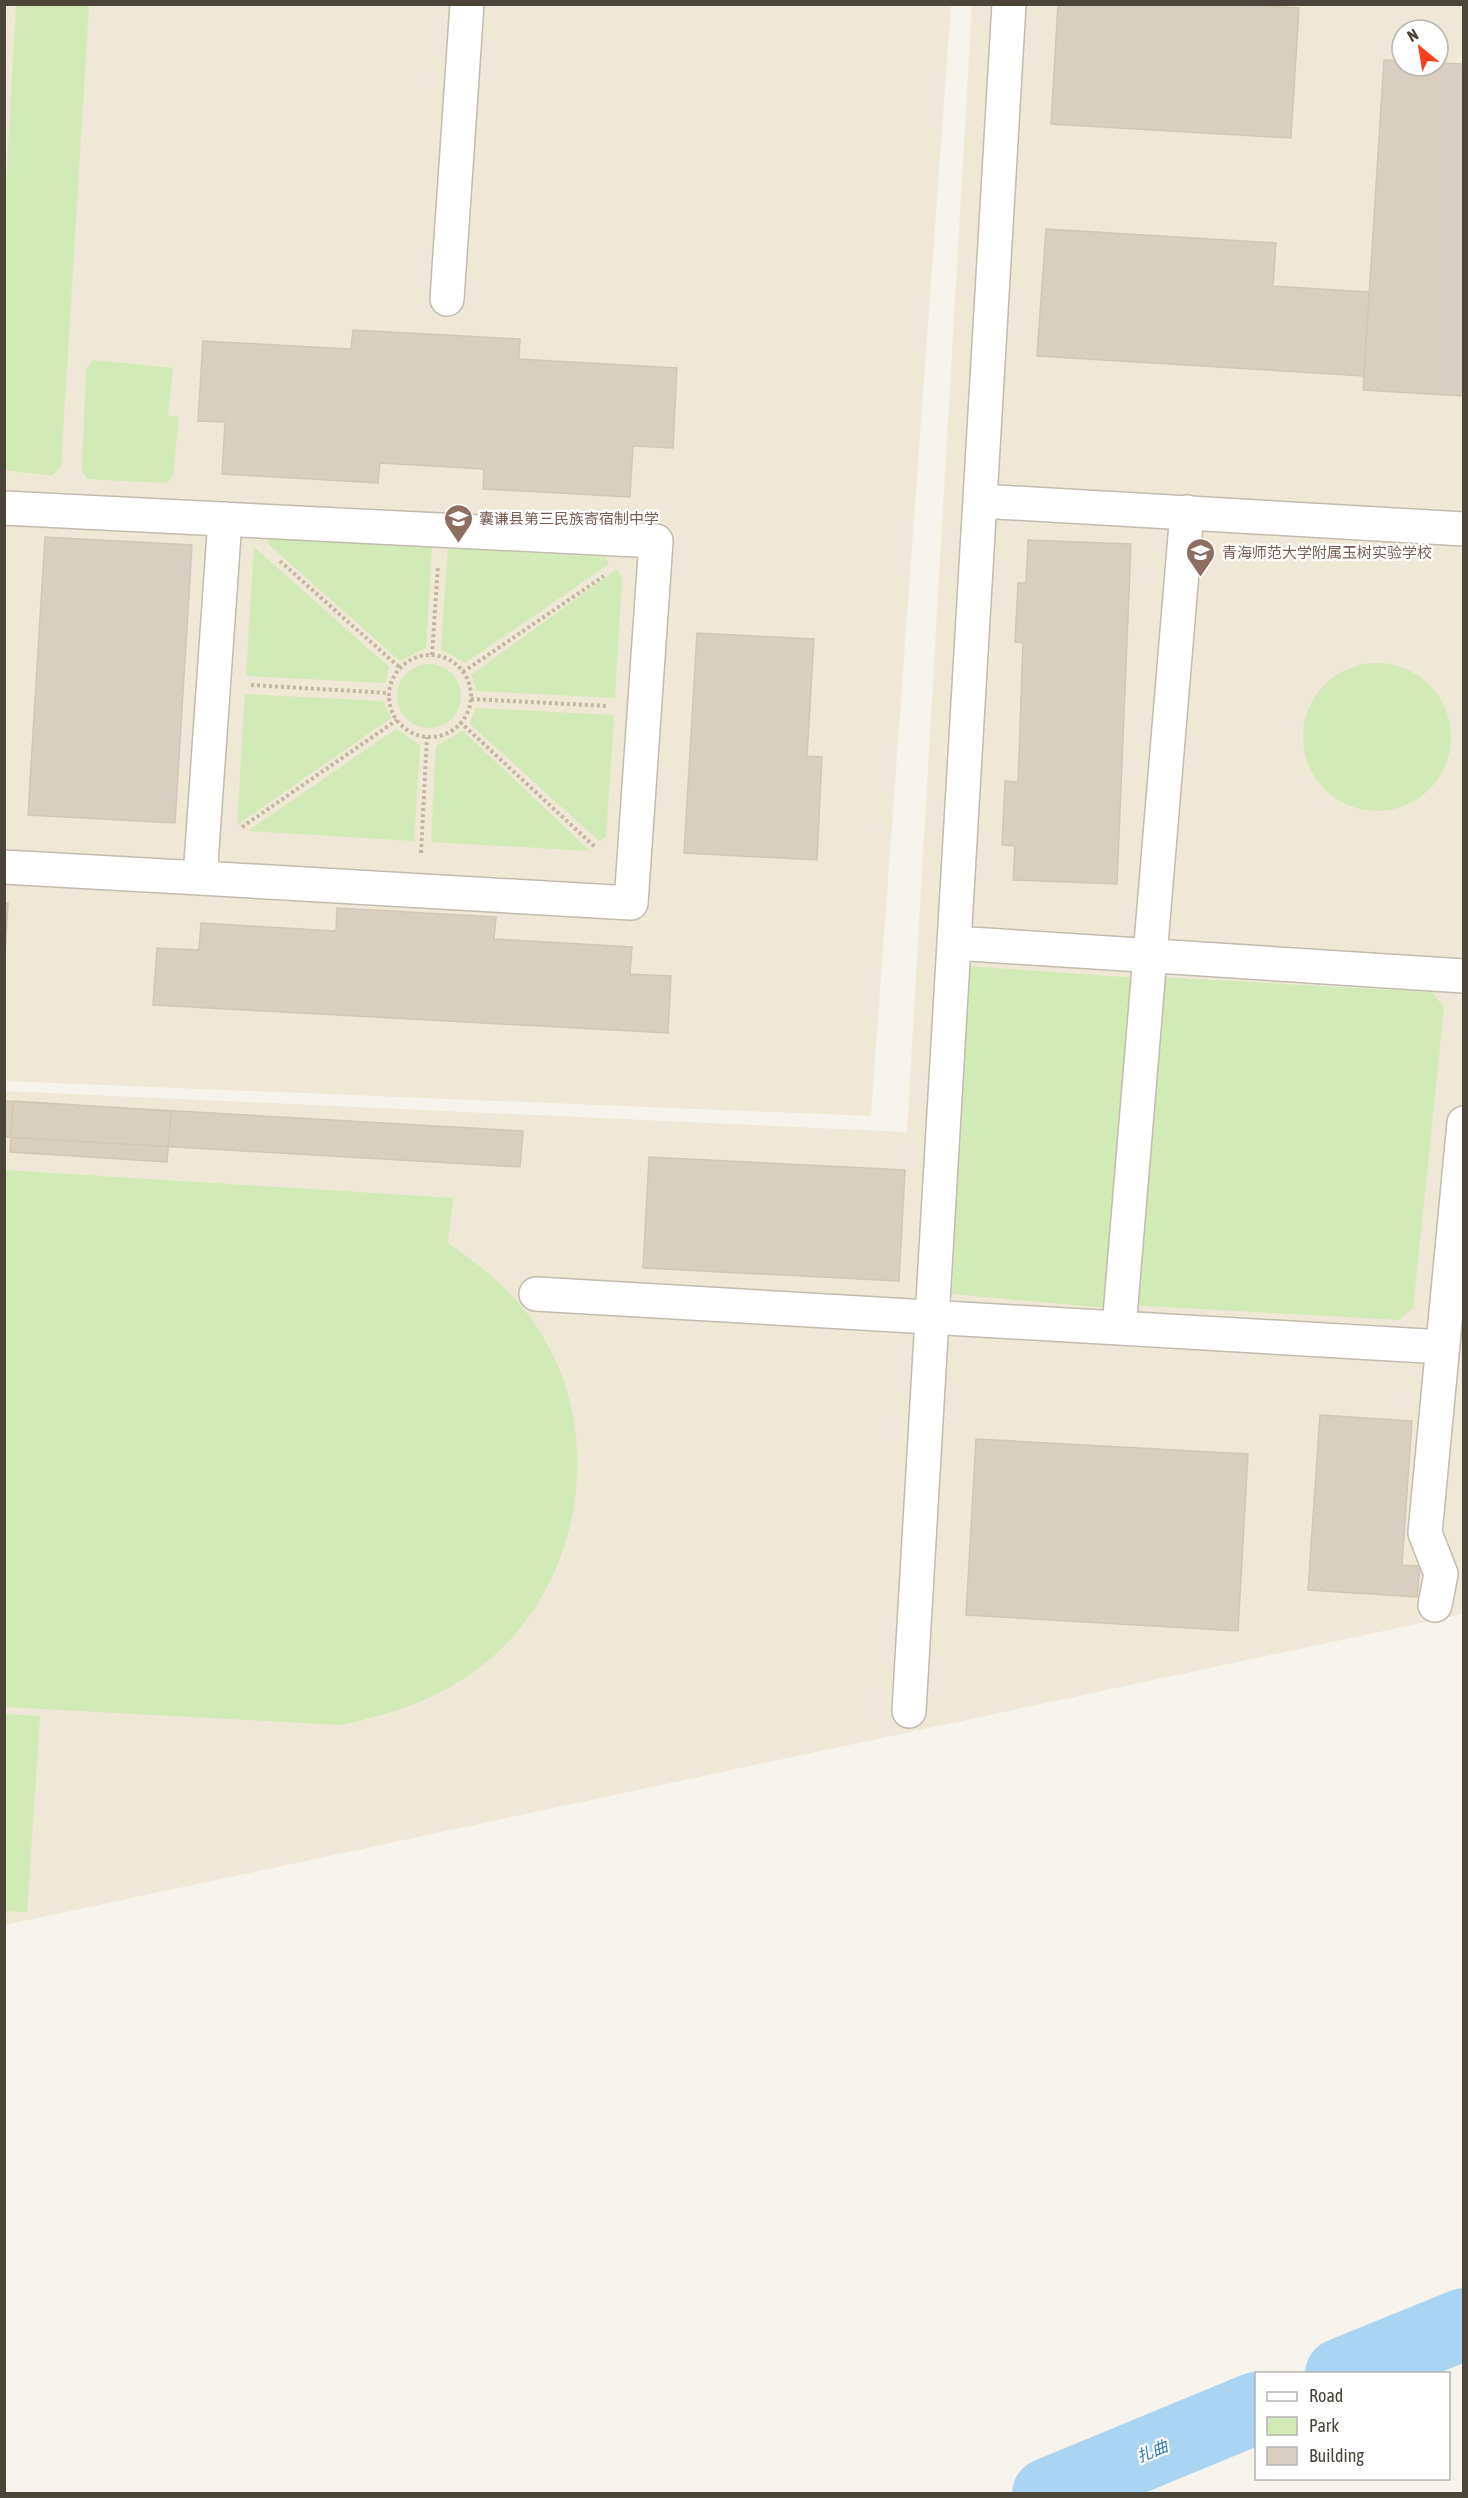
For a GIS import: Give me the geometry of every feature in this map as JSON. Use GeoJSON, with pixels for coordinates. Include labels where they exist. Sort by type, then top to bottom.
{"type":"FeatureCollection","features":[{"type":"Feature","properties":{"kind":"lane"},"geometry":{"type":"LineString","coordinates":[[447,299],[467,4]]}},
{"type":"Feature","properties":{"kind":"lane"},"geometry":{"type":"LineString","coordinates":[[909,1711],[1009,4]]}},
{"type":"Feature","properties":{"kind":"lane"},"geometry":{"type":"LineString","coordinates":[[980,501],[1464,529]]}},
{"type":"Feature","properties":{"kind":"lane"},"geometry":{"type":"LineString","coordinates":[[4,508],[656,540],[631,903],[419,891],[201,867],[4,867]]}},
{"type":"Feature","properties":{"kind":"lane"},"geometry":{"type":"LineString","coordinates":[[1119,1328],[1187,512]]}},
{"type":"Feature","properties":{"kind":"lane"},"geometry":{"type":"LineString","coordinates":[[201,867],[225,519]]}},
{"type":"Feature","properties":{"kind":"lane"},"geometry":{"type":"LineString","coordinates":[[954,943],[1464,976]]}},
{"type":"Feature","properties":{"kind":"lane"},"geometry":{"type":"LineString","coordinates":[[1436,1605],[1441,1574],[1425,1533],[1451,1397],[1443,1347],[1464,1123]]}},
{"type":"Feature","properties":{"kind":"lane"},"geometry":{"type":"LineString","coordinates":[[536,1294],[1443,1347]]}},
{"type":"Feature","properties":{"kind":"path"},"geometry":{"type":"LineString","coordinates":[[432,655],[440,530]]}},
{"type":"Feature","properties":{"kind":"path"},"geometry":{"type":"LineString","coordinates":[[278,559],[400,668]]}},
{"type":"Feature","properties":{"kind":"path"},"geometry":{"type":"LineString","coordinates":[[463,672],[607,573]]}},
{"type":"Feature","properties":{"kind":"path"},"geometry":{"type":"LineString","coordinates":[[432,655],[448,659],[463,672],[469,682],[471,699],[467,714],[460,723],[443,735],[427,737],[411,733],[397,720],[391,710],[388,693],[393,678],[400,668],[417,657],[432,655]]}},
{"type":"Feature","properties":{"kind":"path"},"geometry":{"type":"LineString","coordinates":[[213,682],[388,693]]}},
{"type":"Feature","properties":{"kind":"path"},"geometry":{"type":"LineString","coordinates":[[471,699],[644,708]]}},
{"type":"Feature","properties":{"kind":"path"},"geometry":{"type":"LineString","coordinates":[[201,867],[397,720]]}},
{"type":"Feature","properties":{"kind":"path"},"geometry":{"type":"LineString","coordinates":[[460,723],[633,882]]}},
{"type":"Feature","properties":{"kind":"path"},"geometry":{"type":"LineString","coordinates":[[419,891],[427,737]]}},
{"type":"Feature","properties":{"kind":"shaded area","name":"囊谦县第三民族寄宿制中学"},"geometry":{"type":"Polygon","coordinates":[[[5,5],[951,5],[871,1116],[5,1081],[5,5]]]}},
{"type":"Feature","properties":{"kind":"shaded area","name":"青海师范大学附属玉树实验学校"},"geometry":{"type":"Polygon","coordinates":[[[972,5],[1463,5],[1463,1614],[5,1925],[5,1091],[907,1132],[972,5]]]}},
{"type":"Feature","properties":{"kind":"green space"},"geometry":{"type":"Polygon","coordinates":[[[16,5],[89,5],[61,466],[52,476],[5,470],[4,223],[16,5]]]}},
{"type":"Feature","properties":{"kind":"green space"},"geometry":{"type":"Polygon","coordinates":[[[93,360],[173,368],[168,416],[179,417],[173,476],[166,483],[87,479],[82,471],[86,370],[93,360]]]}},
{"type":"Feature","properties":{"kind":"green space"},"geometry":{"type":"Polygon","coordinates":[[[271,538],[432,547],[426,648],[400,661],[267,543],[271,538]]]}},
{"type":"Feature","properties":{"kind":"green space"},"geometry":{"type":"Polygon","coordinates":[[[254,547],[389,667],[385,683],[246,676],[254,547]]]}},
{"type":"Feature","properties":{"kind":"green space"},"geometry":{"type":"Polygon","coordinates":[[[448,548],[605,557],[609,564],[465,663],[441,649],[448,548]]]}},
{"type":"Feature","properties":{"kind":"green space"},"geometry":{"type":"Polygon","coordinates":[[[617,569],[622,578],[615,698],[477,691],[471,675],[617,569]]]}},
{"type":"Feature","properties":{"kind":"green space"},"geometry":{"type":"Polygon","coordinates":[[[1377,663],[1405,668],[1430,684],[1446,709],[1451,737],[1446,765],[1430,790],[1405,806],[1377,811],[1349,806],[1324,790],[1308,765],[1303,737],[1308,709],[1324,684],[1349,668],[1377,663]]]}},
{"type":"Feature","properties":{"kind":"green space"},"geometry":{"type":"Polygon","coordinates":[[[429,664],[447,670],[455,678],[461,696],[455,714],[447,722],[429,728],[411,722],[403,714],[397,696],[403,678],[411,670],[429,664]]]}},
{"type":"Feature","properties":{"kind":"green space"},"geometry":{"type":"Polygon","coordinates":[[[245,694],[383,701],[391,718],[237,825],[245,694]]]}},
{"type":"Feature","properties":{"kind":"green space"},"geometry":{"type":"Polygon","coordinates":[[[476,708],[614,715],[606,837],[599,841],[469,723],[476,708]]]}},
{"type":"Feature","properties":{"kind":"green space"},"geometry":{"type":"Polygon","coordinates":[[[396,729],[420,745],[414,841],[248,831],[396,729]]]}},
{"type":"Feature","properties":{"kind":"green space"},"geometry":{"type":"Polygon","coordinates":[[[463,731],[590,851],[431,842],[436,746],[463,731]]]}},
{"type":"Feature","properties":{"kind":"green space"},"geometry":{"type":"Polygon","coordinates":[[[966,966],[1139,978],[1108,1308],[952,1294],[966,966]]]}},
{"type":"Feature","properties":{"kind":"green space"},"geometry":{"type":"Polygon","coordinates":[[[1158,977],[1432,992],[1444,1008],[1413,1308],[1399,1320],[1128,1305],[1158,977]]]}},
{"type":"Feature","properties":{"kind":"green space"},"geometry":{"type":"Polygon","coordinates":[[[4,1170],[453,1198],[448,1243],[503,1286],[537,1327],[565,1386],[576,1432],[577,1480],[570,1527],[554,1572],[531,1613],[501,1649],[449,1688],[389,1713],[341,1725],[5,1707],[4,1170]]]}},
{"type":"Feature","properties":{"kind":"green space"},"geometry":{"type":"Polygon","coordinates":[[[4,1714],[40,1716],[27,1912],[5,1911],[4,1714]]]}},
{"type":"Feature","properties":{"kind":"building"},"geometry":{"type":"Polygon","coordinates":[[[1058,4],[1233,4],[1299,8],[1291,138],[1051,124],[1058,4]]]}},
{"type":"Feature","properties":{"kind":"building"},"geometry":{"type":"Polygon","coordinates":[[[1384,60],[1390,60],[1390,78],[1450,78],[1450,63],[1464,64],[1464,396],[1363,390],[1384,60]]]}},
{"type":"Feature","properties":{"kind":"building"},"geometry":{"type":"Polygon","coordinates":[[[1046,229],[1276,243],[1273,286],[1369,292],[1364,376],[1037,356],[1046,229]]]}},
{"type":"Feature","properties":{"kind":"building"},"geometry":{"type":"Polygon","coordinates":[[[353,330],[520,339],[519,359],[677,368],[673,448],[633,446],[630,497],[483,489],[484,469],[380,463],[378,483],[222,474],[225,422],[198,421],[203,341],[351,349],[353,330]]]}},
{"type":"Feature","properties":{"kind":"building"},"geometry":{"type":"Polygon","coordinates":[[[45,537],[192,545],[175,823],[28,815],[45,537]]]}},
{"type":"Feature","properties":{"kind":"building"},"geometry":{"type":"Polygon","coordinates":[[[1028,540],[1131,544],[1117,884],[1013,880],[1015,846],[1002,845],[1005,781],[1018,782],[1023,643],[1015,642],[1018,583],[1026,583],[1028,540]]]}},
{"type":"Feature","properties":{"kind":"building"},"geometry":{"type":"Polygon","coordinates":[[[697,633],[814,639],[807,756],[822,757],[817,860],[684,853],[697,633]]]}},
{"type":"Feature","properties":{"kind":"building"},"geometry":{"type":"Polygon","coordinates":[[[4,903],[8,903],[4,972],[4,903]]]}},
{"type":"Feature","properties":{"kind":"building"},"geometry":{"type":"Polygon","coordinates":[[[337,908],[496,917],[494,939],[632,947],[630,974],[671,976],[668,1033],[153,1005],[157,948],[199,950],[201,923],[336,931],[337,908]]]}},
{"type":"Feature","properties":{"kind":"building"},"geometry":{"type":"Polygon","coordinates":[[[4,1101],[523,1131],[520,1167],[4,1137],[4,1101]]]}},
{"type":"Feature","properties":{"kind":"building"},"geometry":{"type":"Polygon","coordinates":[[[13,1101],[171,1111],[167,1162],[10,1152],[13,1101]]]}},
{"type":"Feature","properties":{"kind":"building"},"geometry":{"type":"Polygon","coordinates":[[[649,1157],[905,1170],[899,1281],[643,1268],[649,1157]]]}},
{"type":"Feature","properties":{"kind":"building"},"geometry":{"type":"Polygon","coordinates":[[[1320,1415],[1412,1421],[1402,1565],[1420,1566],[1417,1597],[1308,1590],[1320,1415]]]}},
{"type":"Feature","properties":{"kind":"building"},"geometry":{"type":"Polygon","coordinates":[[[976,1439],[1248,1454],[1238,1631],[966,1615],[976,1439]]]}},
{"type":"Feature","properties":{"kind":"waterway","name":"扎曲"},"geometry":{"type":"LineString","coordinates":[[1346,2372],[1464,2324]]}},
{"type":"Feature","properties":{"kind":"waterway","name":"扎曲"},"geometry":{"type":"LineString","coordinates":[[1048,2494],[1255,2408]]}},
{"type":"Feature","properties":{"kind":"place","name":"囊谦县第三民族寄宿制中学"},"geometry":{"type":"Point","coordinates":[458,544]}},
{"type":"Feature","properties":{"kind":"place","name":"青海师范大学附属玉树实验学校"},"geometry":{"type":"Point","coordinates":[1201,578]}}]}
